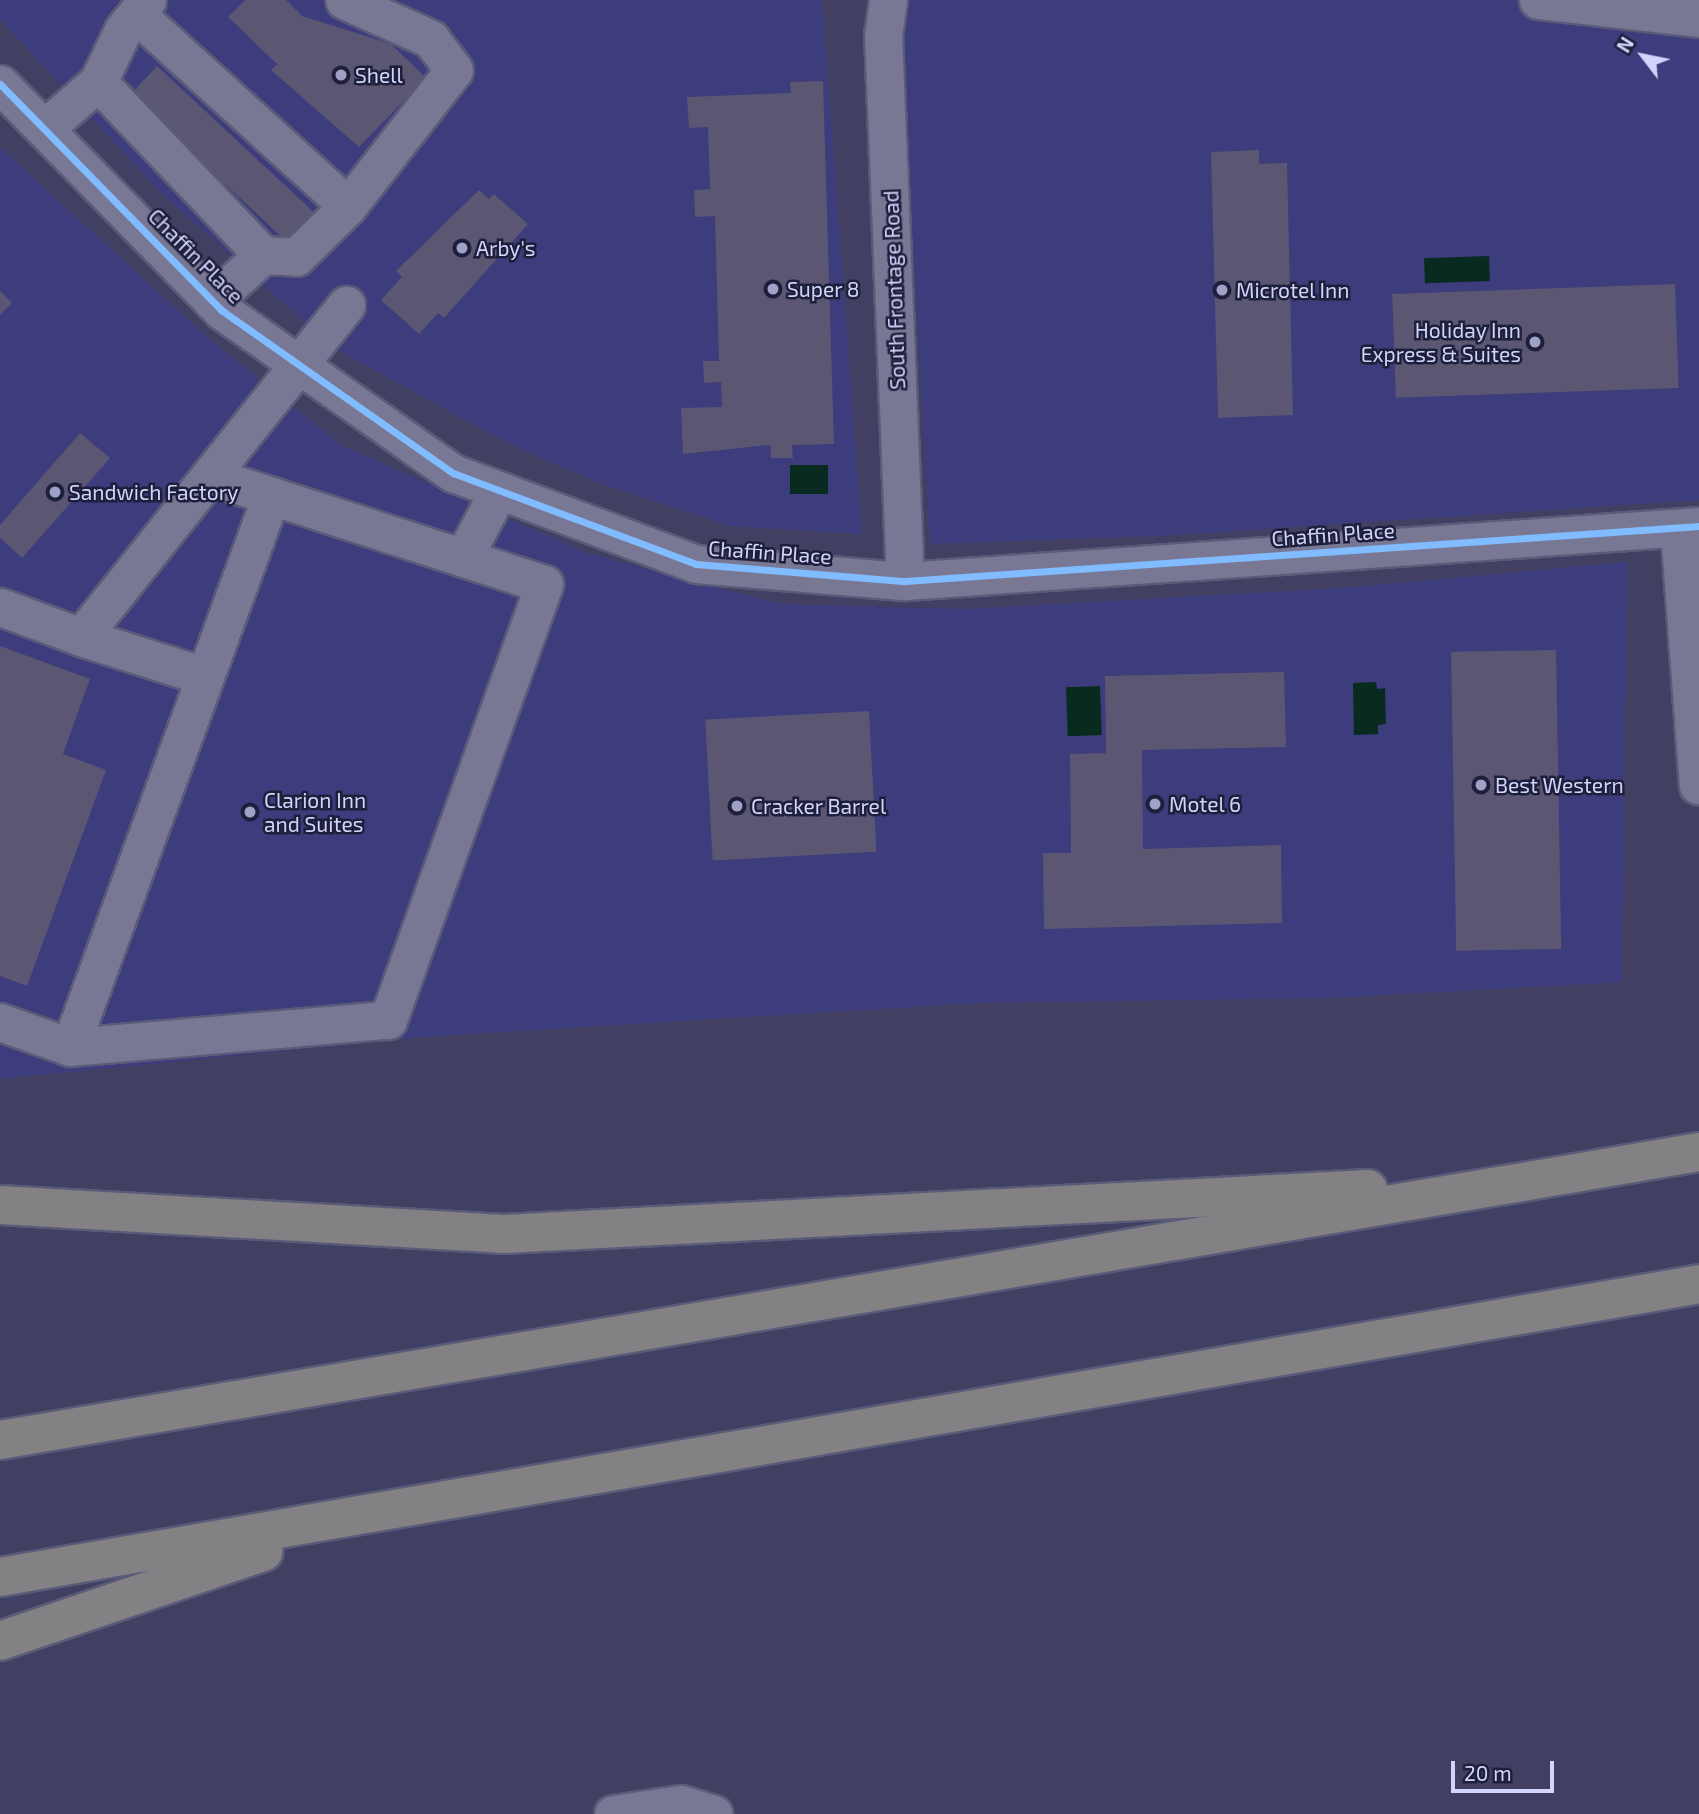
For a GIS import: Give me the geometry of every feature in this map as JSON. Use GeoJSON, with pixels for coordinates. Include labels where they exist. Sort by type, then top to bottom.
{"type":"FeatureCollection","features":[{"type":"Feature","properties":{"kind":"highway"},"geometry":{"type":"LineString","coordinates":[[0,1440],[1699,1152]]}},
{"type":"Feature","properties":{"kind":"highway"},"geometry":{"type":"LineString","coordinates":[[0,1205],[504,1234],[1552,1179]]}},
{"type":"Feature","properties":{"kind":"highway"},"geometry":{"type":"LineString","coordinates":[[0,1577],[374,1515],[1699,1283]]}},
{"type":"Feature","properties":{"kind":"highway"},"geometry":{"type":"LineString","coordinates":[[0,1641],[374,1515]]}},
{"type":"Feature","properties":{"kind":"street"},"geometry":{"type":"LineString","coordinates":[[98,82],[263,255],[296,257],[348,206],[454,71],[431,39],[344,0]]}},
{"type":"Feature","properties":{"kind":"street","name":"South Frontage Road"},"geometry":{"type":"LineString","coordinates":[[888,0],[883,34],[905,580]]}},
{"type":"Feature","properties":{"kind":"street"},"geometry":{"type":"LineString","coordinates":[[1538,0],[1699,18]]}},
{"type":"Feature","properties":{"kind":"street"},"geometry":{"type":"LineString","coordinates":[[45,128],[98,82],[129,11],[348,206]]}},
{"type":"Feature","properties":{"kind":"street","name":"Chaffin Place"},"geometry":{"type":"LineString","coordinates":[[2,90],[45,128],[212,300],[453,473],[696,564],[905,580],[1689,527]]}},
{"type":"Feature","properties":{"kind":"street"},"geometry":{"type":"LineString","coordinates":[[212,300],[263,255]]}},
{"type":"Feature","properties":{"kind":"street"},"geometry":{"type":"LineString","coordinates":[[81,637],[346,305]]}},
{"type":"Feature","properties":{"kind":"street"},"geometry":{"type":"LineString","coordinates":[[0,1022],[70,1047],[388,1020],[544,584],[209,476]]}},
{"type":"Feature","properties":{"kind":"street"},"geometry":{"type":"LineString","coordinates":[[463,558],[498,492]]}},
{"type":"Feature","properties":{"kind":"street"},"geometry":{"type":"LineString","coordinates":[[70,1047],[271,496]]}},
{"type":"Feature","properties":{"kind":"street"},"geometry":{"type":"LineString","coordinates":[[1689,527],[1698,785]]}},
{"type":"Feature","properties":{"kind":"street"},"geometry":{"type":"LineString","coordinates":[[0,607],[81,637],[204,676]]}},
{"type":"Feature","properties":{"kind":"street"},"geometry":{"type":"LineString","coordinates":[[614,1814],[681,1804],[713,1814]]}},
{"type":"Feature","properties":{"kind":"shaded area"},"geometry":{"type":"Polygon","coordinates":[[[0,0],[822,0],[862,534],[730,526],[599,483],[509,444],[334,348],[164,196],[0,19],[0,0]]]}},
{"type":"Feature","properties":{"kind":"shaded area"},"geometry":{"type":"Polygon","coordinates":[[[899,0],[1699,0],[1699,500],[1158,536],[930,544],[899,0]]]}},
{"type":"Feature","properties":{"kind":"shaded area"},"geometry":{"type":"Polygon","coordinates":[[[0,147],[208,338],[341,445],[587,553],[779,604],[966,609],[1341,588],[1627,562],[1622,982],[1334,998],[978,1003],[423,1037],[0,1079],[0,147]]]}},
{"type":"Feature","properties":{"kind":"shaded area"},"geometry":{"type":"Polygon","coordinates":[[[1489,256],[1490,281],[1425,283],[1424,258],[1489,256]]]}},
{"type":"Feature","properties":{"kind":"shaded area"},"geometry":{"type":"Polygon","coordinates":[[[790,465],[828,465],[828,494],[790,494],[790,465]]]}},
{"type":"Feature","properties":{"kind":"shaded area"},"geometry":{"type":"Polygon","coordinates":[[[1376,682],[1377,689],[1385,688],[1386,724],[1378,725],[1378,734],[1354,735],[1353,683],[1376,682]]]}},
{"type":"Feature","properties":{"kind":"shaded area"},"geometry":{"type":"Polygon","coordinates":[[[1100,686],[1102,735],[1068,736],[1066,687],[1100,686]]]}},
{"type":"Feature","properties":{"kind":"building"},"geometry":{"type":"Polygon","coordinates":[[[245,0],[286,0],[302,16],[391,44],[426,78],[359,147],[271,70],[277,64],[228,17],[245,0]]]}},
{"type":"Feature","properties":{"kind":"building"},"geometry":{"type":"Polygon","coordinates":[[[157,66],[317,215],[290,245],[130,95],[157,66]]]}},
{"type":"Feature","properties":{"kind":"building","name":"Super 8"},"geometry":{"type":"Polygon","coordinates":[[[823,81],[834,444],[792,445],[793,458],[771,458],[770,445],[683,454],[681,408],[722,407],[721,382],[704,383],[703,361],[719,361],[715,216],[695,217],[694,190],[710,189],[708,127],[689,128],[687,97],[791,93],[790,82],[823,81]]]}},
{"type":"Feature","properties":{"kind":"building"},"geometry":{"type":"Polygon","coordinates":[[[1259,150],[1259,164],[1287,163],[1293,415],[1218,418],[1211,152],[1259,150]]]}},
{"type":"Feature","properties":{"kind":"building","name":"Arby's"},"geometry":{"type":"Polygon","coordinates":[[[479,190],[489,199],[494,194],[528,224],[444,318],[438,313],[419,334],[381,300],[402,277],[396,271],[479,190]]]}},
{"type":"Feature","properties":{"kind":"building","name":"Holiday Inn Express & Suites"},"geometry":{"type":"Polygon","coordinates":[[[1675,284],[1679,388],[1396,398],[1392,294],[1675,284]]]}},
{"type":"Feature","properties":{"kind":"building"},"geometry":{"type":"Polygon","coordinates":[[[0,291],[12,303],[0,315],[0,291]]]}},
{"type":"Feature","properties":{"kind":"building","name":"Sandwich Factory"},"geometry":{"type":"Polygon","coordinates":[[[80,433],[110,458],[22,558],[0,538],[0,525],[80,433]]]}},
{"type":"Feature","properties":{"kind":"building"},"geometry":{"type":"Polygon","coordinates":[[[0,646],[90,679],[63,754],[106,770],[27,986],[0,976],[0,646]]]}},
{"type":"Feature","properties":{"kind":"building"},"geometry":{"type":"Polygon","coordinates":[[[1556,650],[1561,949],[1456,951],[1451,652],[1556,650]]]}},
{"type":"Feature","properties":{"kind":"building"},"geometry":{"type":"Polygon","coordinates":[[[1284,672],[1286,747],[1142,750],[1143,849],[1281,845],[1282,923],[1044,929],[1043,853],[1071,853],[1070,754],[1106,753],[1105,676],[1284,672]]]}},
{"type":"Feature","properties":{"kind":"building"},"geometry":{"type":"Polygon","coordinates":[[[869,711],[876,852],[713,860],[705,720],[869,711]]]}},
{"type":"Feature","properties":{"kind":"cycle path"},"geometry":{"type":"LineString","coordinates":[[0,84],[221,310],[453,473],[696,564],[905,581],[1699,526]]}},
{"type":"Feature","properties":{"kind":"place","name":"Shell"},"geometry":{"type":"Point","coordinates":[341,75]}},
{"type":"Feature","properties":{"kind":"place","name":"Arby's"},"geometry":{"type":"Point","coordinates":[462,248]}},
{"type":"Feature","properties":{"kind":"place","name":"Super 8"},"geometry":{"type":"Point","coordinates":[773,289]}},
{"type":"Feature","properties":{"kind":"place","name":"Microtel Inn"},"geometry":{"type":"Point","coordinates":[1222,290]}},
{"type":"Feature","properties":{"kind":"place","name":"Holiday Inn Express & Suites"},"geometry":{"type":"Point","coordinates":[1535,342]}},
{"type":"Feature","properties":{"kind":"place","name":"Sandwich Factory"},"geometry":{"type":"Point","coordinates":[55,492]}},
{"type":"Feature","properties":{"kind":"place","name":"Best Western"},"geometry":{"type":"Point","coordinates":[1481,785]}},
{"type":"Feature","properties":{"kind":"place","name":"Motel 6"},"geometry":{"type":"Point","coordinates":[1155,804]}},
{"type":"Feature","properties":{"kind":"place","name":"Cracker Barrel"},"geometry":{"type":"Point","coordinates":[737,806]}},
{"type":"Feature","properties":{"kind":"place","name":"Clarion Inn and Suites"},"geometry":{"type":"Point","coordinates":[250,812]}}]}
